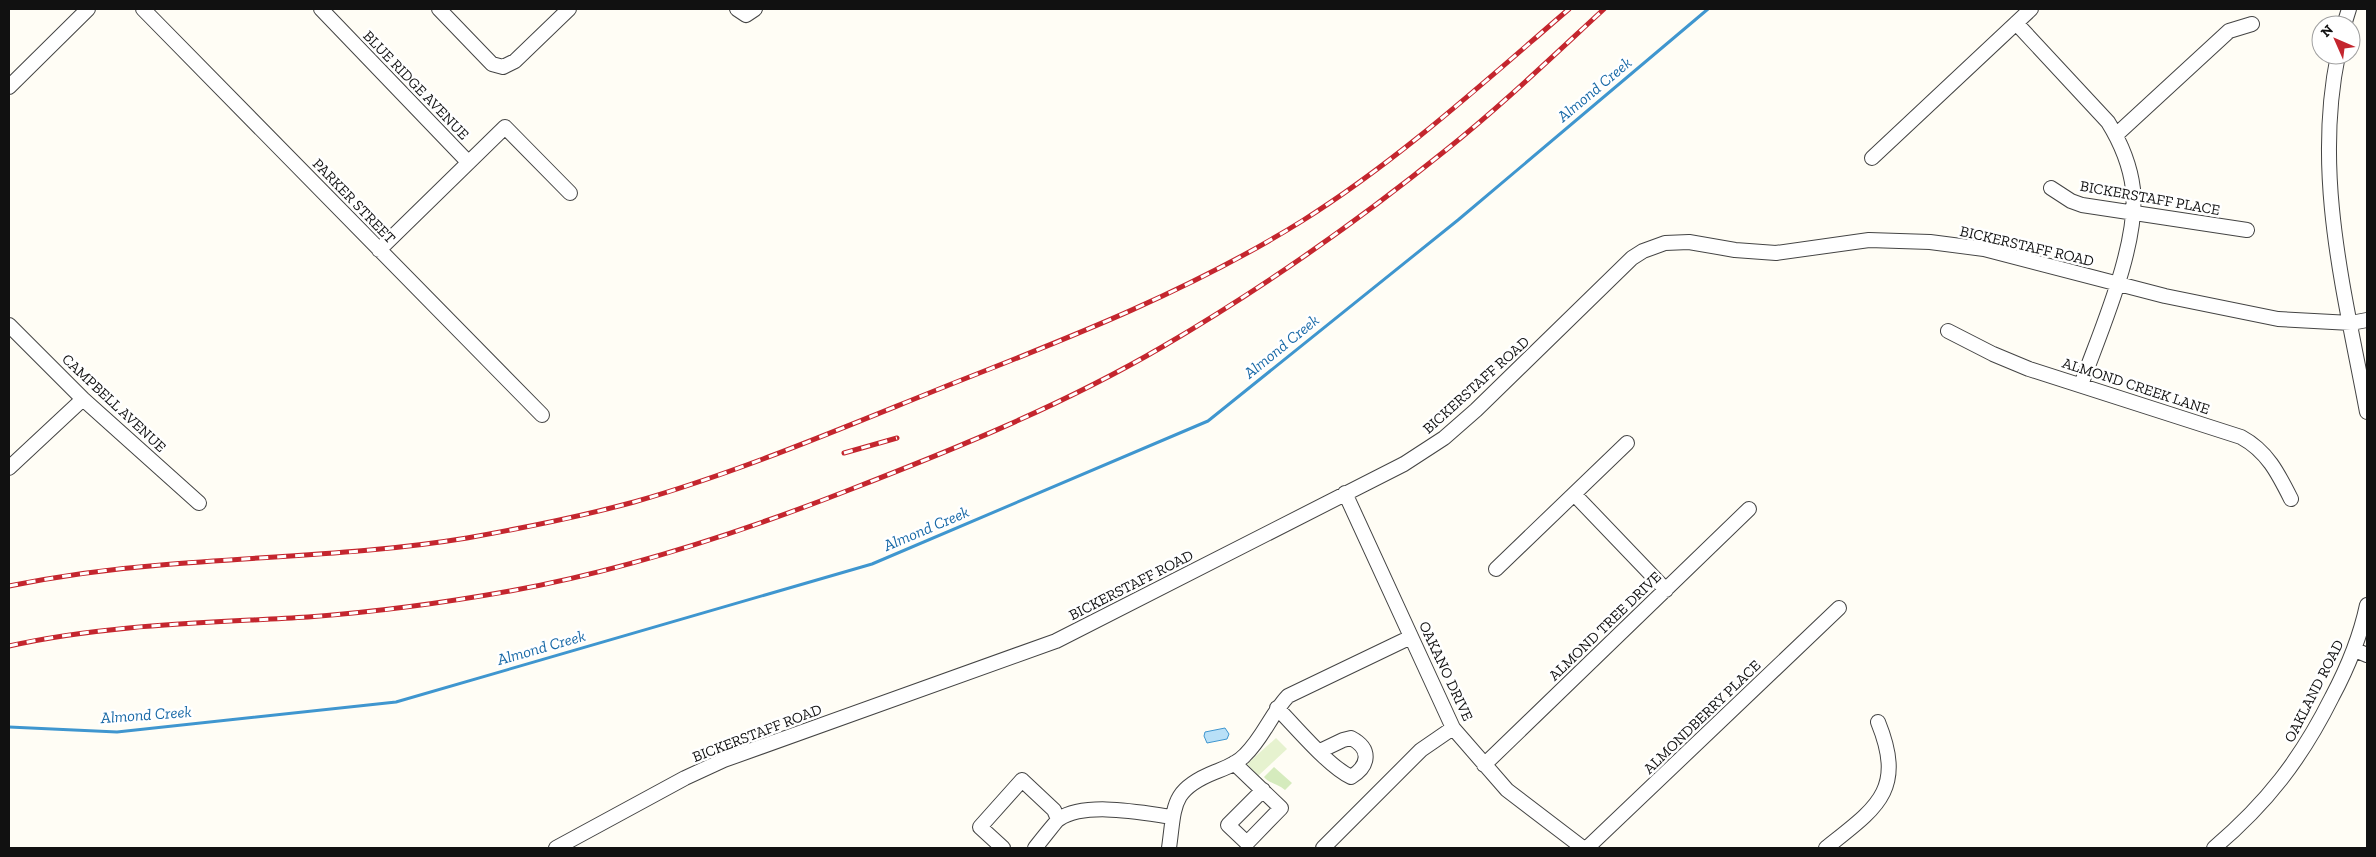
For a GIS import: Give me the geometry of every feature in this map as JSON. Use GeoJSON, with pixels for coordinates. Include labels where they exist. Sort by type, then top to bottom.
{"type":"FeatureCollection","features":[{"type":"Feature","properties":{"kind":"street"},"geometry":{"type":"LineString","coordinates":[[9,87],[88,9]]}},
{"type":"Feature","properties":{"kind":"street","name":"PARKER STREET"},"geometry":{"type":"LineString","coordinates":[[143,9],[542,415]]}},
{"type":"Feature","properties":{"kind":"street","name":"BLUE RIDGE AVENUE"},"geometry":{"type":"LineString","coordinates":[[320,9],[468,162]]}},
{"type":"Feature","properties":{"kind":"street"},"geometry":{"type":"LineString","coordinates":[[439,9],[492,64],[500,66],[508,66],[515,61],[569,9]]}},
{"type":"Feature","properties":{"kind":"street"},"geometry":{"type":"LineString","coordinates":[[737,9],[746,15],[754,9]]}},
{"type":"Feature","properties":{"kind":"street"},"geometry":{"type":"LineString","coordinates":[[1872,158],[2032,9]]}},
{"type":"Feature","properties":{"kind":"street"},"geometry":{"type":"LineString","coordinates":[[2016,23],[2108,122],[2116,135],[2129,168],[2133,191],[2131,234],[2081,385]]}},
{"type":"Feature","properties":{"kind":"street"},"geometry":{"type":"LineString","coordinates":[[2116,135],[2229,31],[2252,24]]}},
{"type":"Feature","properties":{"kind":"street"},"geometry":{"type":"LineString","coordinates":[[2336,65],[2330,108],[2328,167],[2333,228],[2367,412]]}},
{"type":"Feature","properties":{"kind":"street"},"geometry":{"type":"LineString","coordinates":[[379,250],[505,127],[570,193]]}},
{"type":"Feature","properties":{"kind":"street","name":"BICKERSTAFF PLACE"},"geometry":{"type":"LineString","coordinates":[[2051,188],[2071,201],[2082,205],[2247,230]]}},
{"type":"Feature","properties":{"kind":"street","name":"BICKERSTAFF ROAD"},"geometry":{"type":"LineString","coordinates":[[556,848],[685,778],[724,760],[1056,641],[1404,464],[1444,438],[1530,359],[1632,258],[1643,251],[1664,243],[1689,242],[1735,250],[1776,253],[1869,240],[1930,242],[1984,249],[2164,296],[2278,319],[2351,323],[2367,320]]}},
{"type":"Feature","properties":{"kind":"street","name":"CAMPBELL AVENUE"},"geometry":{"type":"LineString","coordinates":[[9,324],[83,399],[199,503]]}},
{"type":"Feature","properties":{"kind":"street","name":"ALMOND CREEK LANE"},"geometry":{"type":"LineString","coordinates":[[1948,331],[1993,354],[2029,369],[2241,437],[2258,447],[2268,459],[2291,498]]}},
{"type":"Feature","properties":{"kind":"street"},"geometry":{"type":"LineString","coordinates":[[9,468],[83,399]]}},
{"type":"Feature","properties":{"kind":"street"},"geometry":{"type":"LineString","coordinates":[[1496,570],[1627,443]]}},
{"type":"Feature","properties":{"kind":"street","name":"OAKANO DRIVE"},"geometry":{"type":"LineString","coordinates":[[1345,493],[1453,728],[1484,766],[1524,805],[1583,848]]}},
{"type":"Feature","properties":{"kind":"street"},"geometry":{"type":"LineString","coordinates":[[1574,494],[1666,590]]}},
{"type":"Feature","properties":{"kind":"street","name":"ALMOND TREE DRIVE"},"geometry":{"type":"LineString","coordinates":[[1484,766],[1749,510]]}},
{"type":"Feature","properties":{"kind":"street","name":"OAKLAND ROAD"},"geometry":{"type":"LineString","coordinates":[[2214,848],[2267,798],[2311,738],[2361,652],[2367,605]]}},
{"type":"Feature","properties":{"kind":"street","name":"ALMONDBERRY PLACE"},"geometry":{"type":"LineString","coordinates":[[1587,848],[1839,608]]}},
{"type":"Feature","properties":{"kind":"street"},"geometry":{"type":"LineString","coordinates":[[1169,848],[1173,817],[1180,795],[1190,784],[1234,763],[1251,749],[1277,708],[1297,690],[1412,637]]}},
{"type":"Feature","properties":{"kind":"street"},"geometry":{"type":"LineString","coordinates":[[1277,708],[1320,751]]}},
{"type":"Feature","properties":{"kind":"street"},"geometry":{"type":"LineString","coordinates":[[1826,848],[1877,805],[1886,788],[1890,759],[1888,747],[1878,722]]}},
{"type":"Feature","properties":{"kind":"street"},"geometry":{"type":"LineString","coordinates":[[1323,848],[1416,755],[1453,728]]}},
{"type":"Feature","properties":{"kind":"street"},"geometry":{"type":"LineString","coordinates":[[1234,763],[1262,790]]}},
{"type":"Feature","properties":{"kind":"street"},"geometry":{"type":"LineString","coordinates":[[1003,848],[980,827],[1022,780],[1054,810],[1058,819]]}},
{"type":"Feature","properties":{"kind":"street"},"geometry":{"type":"LineString","coordinates":[[1035,848],[1058,819],[1080,811],[1108,809],[1173,817]]}},
{"type":"Feature","properties":{"kind":"green space"},"geometry":{"type":"Polygon","coordinates":[[[1276,738],[1287,749],[1258,776],[1247,764],[1276,738]]]}},
{"type":"Feature","properties":{"kind":"green space"},"geometry":{"type":"Polygon","coordinates":[[[1274,767],[1292,783],[1285,790],[1264,777],[1274,767]]]}},
{"type":"Feature","properties":{"kind":"water"},"geometry":{"type":"Polygon","coordinates":[[[1225,728],[1229,734],[1227,739],[1207,743],[1204,736],[1205,732],[1225,728]]]}},
{"type":"Feature","properties":{"kind":"waterway","name":"Almond Creek"},"geometry":{"type":"LineString","coordinates":[[9,727],[117,732],[396,702],[872,564],[1208,421],[1458,220],[1708,9]]}},
{"type":"Feature","properties":{"kind":"railway"},"geometry":{"type":"LineString","coordinates":[[9,586],[123,569],[352,552],[467,538],[593,513],[675,490],[755,462],[1088,329],[1176,290],[1261,246],[1373,173],[1440,120],[1569,9]]}},
{"type":"Feature","properties":{"kind":"railway"},"geometry":{"type":"LineString","coordinates":[[9,646],[83,633],[158,625],[359,613],[510,591],[596,572],[682,549],[808,506],[889,474],[1008,425],[1086,388],[1162,347],[1236,302],[1343,229],[1446,150],[1506,99],[1604,9]]}},
{"type":"Feature","properties":{"kind":"railway"},"geometry":{"type":"LineString","coordinates":[[844,453],[897,438]]}}]}
